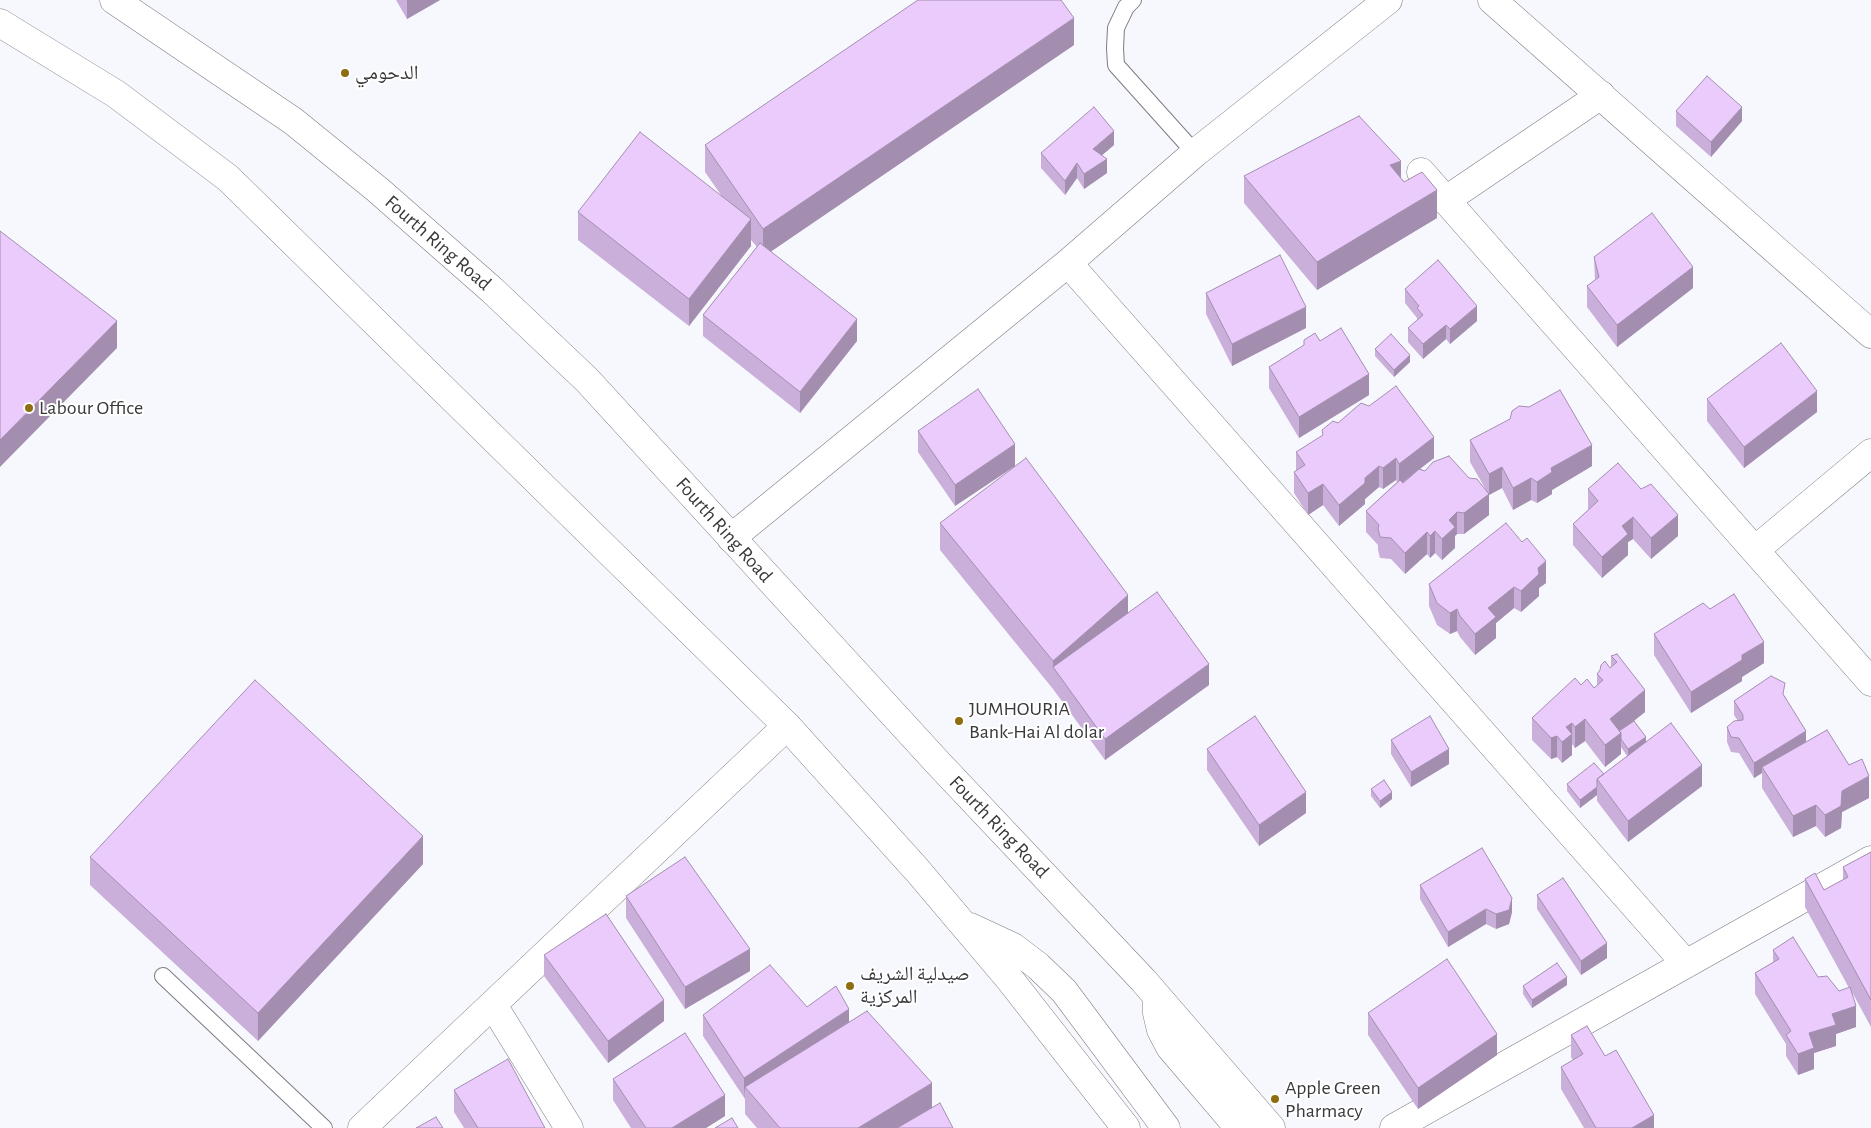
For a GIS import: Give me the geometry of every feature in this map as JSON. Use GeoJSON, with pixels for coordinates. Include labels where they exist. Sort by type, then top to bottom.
{"type":"FeatureCollection","features":[{"type":"Feature","properties":{"kind":"street","name":"Fourth Ring Road"},"geometry":{"type":"LineString","coordinates":[[114,0],[293,121],[378,190],[492,290],[587,380],[938,763],[1023,851],[1157,996],[1271,1128]]}},
{"type":"Feature","properties":{"kind":"street"},"geometry":{"type":"LineString","coordinates":[[731,538],[1068,263],[1195,152],[1388,0]]}},
{"type":"Feature","properties":{"kind":"street"},"geometry":{"type":"LineString","coordinates":[[1492,0],[1871,334]]}},
{"type":"Feature","properties":{"kind":"street"},"geometry":{"type":"LineString","coordinates":[[0,23],[116,94],[228,178],[787,726],[917,870],[1012,981],[1126,1128]]}},
{"type":"Feature","properties":{"kind":"street"},"geometry":{"type":"LineString","coordinates":[[1446,200],[1601,96]]}},
{"type":"Feature","properties":{"kind":"street"},"geometry":{"type":"LineString","coordinates":[[1421,172],[1871,682]]}},
{"type":"Feature","properties":{"kind":"street"},"geometry":{"type":"LineString","coordinates":[[1068,263],[1686,964]]}},
{"type":"Feature","properties":{"kind":"street"},"geometry":{"type":"LineString","coordinates":[[1755,550],[1871,453]]}},
{"type":"Feature","properties":{"kind":"street"},"geometry":{"type":"LineString","coordinates":[[362,1128],[787,726]]}},
{"type":"Feature","properties":{"kind":"street"},"geometry":{"type":"LineString","coordinates":[[1394,1128],[1871,860]]}},
{"type":"Feature","properties":{"kind":"street"},"geometry":{"type":"LineString","coordinates":[[962,923],[1013,947],[1038,966],[1064,991],[1166,1128]]}},
{"type":"Feature","properties":{"kind":"street"},"geometry":{"type":"LineString","coordinates":[[1157,996],[1160,1030],[1170,1048],[1239,1128]]}},
{"type":"Feature","properties":{"kind":"street"},"geometry":{"type":"LineString","coordinates":[[493,1005],[569,1128]]}},
{"type":"Feature","properties":{"kind":"lane"},"geometry":{"type":"LineString","coordinates":[[1133,0],[1126,7],[1116,28],[1116,65],[1195,152]]}},
{"type":"Feature","properties":{"kind":"lane"},"geometry":{"type":"LineString","coordinates":[[163,976],[324,1128]]}},
{"type":"Feature","properties":{"kind":"building"},"geometry":{"type":"Polygon","coordinates":[[[918,0],[1061,0],[1074,18],[763,229],[705,145],[918,0]]]}},
{"type":"Feature","properties":{"kind":"building"},"geometry":{"type":"Polygon","coordinates":[[[1707,76],[1742,107],[1711,142],[1676,111],[1707,76]]]}},
{"type":"Feature","properties":{"kind":"building"},"geometry":{"type":"Polygon","coordinates":[[[1094,107],[1114,131],[1093,149],[1107,159],[1084,174],[1077,163],[1065,181],[1041,153],[1094,107]]]}},
{"type":"Feature","properties":{"kind":"building"},"geometry":{"type":"Polygon","coordinates":[[[1359,116],[1401,161],[1390,165],[1404,182],[1422,172],[1437,190],[1317,262],[1244,176],[1359,116]]]}},
{"type":"Feature","properties":{"kind":"building"},"geometry":{"type":"Polygon","coordinates":[[[640,132],[751,219],[689,299],[578,212],[640,132]]]}},
{"type":"Feature","properties":{"kind":"building"},"geometry":{"type":"Polygon","coordinates":[[[1652,213],[1693,267],[1617,325],[1587,286],[1599,277],[1594,257],[1652,213]]]}},
{"type":"Feature","properties":{"kind":"building","name":"Labour Office"},"geometry":{"type":"Polygon","coordinates":[[[0,231],[117,321],[0,440],[0,231]]]}},
{"type":"Feature","properties":{"kind":"building"},"geometry":{"type":"Polygon","coordinates":[[[760,243],[857,319],[800,392],[703,315],[760,243]]]}},
{"type":"Feature","properties":{"kind":"building"},"geometry":{"type":"Polygon","coordinates":[[[1280,255],[1306,307],[1232,344],[1206,293],[1280,255]]]}},
{"type":"Feature","properties":{"kind":"building"},"geometry":{"type":"Polygon","coordinates":[[[1438,260],[1477,306],[1450,329],[1446,325],[1423,344],[1408,328],[1423,315],[1417,308],[1419,306],[1405,289],[1438,260]]]}},
{"type":"Feature","properties":{"kind":"building"},"geometry":{"type":"Polygon","coordinates":[[[1341,328],[1369,374],[1299,417],[1269,367],[1304,345],[1304,340],[1315,333],[1320,341],[1341,328]]]}},
{"type":"Feature","properties":{"kind":"building"},"geometry":{"type":"Polygon","coordinates":[[[1391,334],[1410,355],[1394,370],[1375,349],[1391,334]]]}},
{"type":"Feature","properties":{"kind":"building"},"geometry":{"type":"Polygon","coordinates":[[[1781,343],[1817,391],[1744,447],[1707,399],[1781,343]]]}},
{"type":"Feature","properties":{"kind":"building"},"geometry":{"type":"Polygon","coordinates":[[[1396,386],[1434,437],[1399,464],[1396,458],[1383,468],[1379,466],[1365,478],[1365,483],[1339,505],[1323,484],[1308,493],[1294,472],[1305,465],[1296,452],[1323,435],[1322,430],[1333,421],[1338,423],[1361,403],[1369,406],[1396,386]]]}},
{"type":"Feature","properties":{"kind":"building"},"geometry":{"type":"Polygon","coordinates":[[[978,389],[1015,444],[955,485],[918,431],[978,389]]]}},
{"type":"Feature","properties":{"kind":"building"},"geometry":{"type":"Polygon","coordinates":[[[1560,390],[1592,445],[1551,468],[1552,472],[1537,482],[1531,478],[1513,488],[1502,467],[1489,474],[1470,440],[1510,419],[1512,411],[1519,406],[1529,407],[1560,390]]]}},
{"type":"Feature","properties":{"kind":"building"},"geometry":{"type":"Polygon","coordinates":[[[1449,456],[1469,478],[1477,479],[1489,494],[1464,513],[1457,512],[1449,520],[1455,527],[1442,539],[1435,531],[1430,536],[1427,532],[1405,553],[1391,538],[1380,537],[1379,525],[1366,511],[1400,480],[1403,483],[1419,469],[1425,471],[1433,462],[1449,456]]]}},
{"type":"Feature","properties":{"kind":"building"},"geometry":{"type":"Polygon","coordinates":[[[1026,458],[1128,595],[1053,661],[940,523],[1026,458]]]}},
{"type":"Feature","properties":{"kind":"building"},"geometry":{"type":"Polygon","coordinates":[[[1618,463],[1641,489],[1651,484],[1678,515],[1651,538],[1633,517],[1622,526],[1628,534],[1602,557],[1573,524],[1598,501],[1588,489],[1618,463]]]}},
{"type":"Feature","properties":{"kind":"building"},"geometry":{"type":"Polygon","coordinates":[[[1506,523],[1522,542],[1527,538],[1546,561],[1538,568],[1539,574],[1521,591],[1514,587],[1488,608],[1496,617],[1475,634],[1460,616],[1457,609],[1450,613],[1437,603],[1429,584],[1506,523]]]}},
{"type":"Feature","properties":{"kind":"building"},"geometry":{"type":"Polygon","coordinates":[[[1157,592],[1209,664],[1105,739],[1053,667],[1157,592]]]}},
{"type":"Feature","properties":{"kind":"building"},"geometry":{"type":"Polygon","coordinates":[[[1734,594],[1764,642],[1742,655],[1742,660],[1691,692],[1654,634],[1703,603],[1710,609],[1734,594]]]}},
{"type":"Feature","properties":{"kind":"building"},"geometry":{"type":"Polygon","coordinates":[[[1617,654],[1645,690],[1610,719],[1621,733],[1605,745],[1585,719],[1575,727],[1572,723],[1566,727],[1572,734],[1562,742],[1557,736],[1551,738],[1532,718],[1575,678],[1581,685],[1587,679],[1594,688],[1603,680],[1597,674],[1601,665],[1605,661],[1610,668],[1617,662],[1611,656],[1617,654]]]}},
{"type":"Feature","properties":{"kind":"building"},"geometry":{"type":"Polygon","coordinates":[[[1771,676],[1785,683],[1783,694],[1806,731],[1754,763],[1739,738],[1731,737],[1727,727],[1734,721],[1743,720],[1743,715],[1734,701],[1771,676]]]}},
{"type":"Feature","properties":{"kind":"building"},"geometry":{"type":"Polygon","coordinates":[[[255,680],[423,836],[258,1013],[90,857],[255,680]]]}},
{"type":"Feature","properties":{"kind":"building"},"geometry":{"type":"Polygon","coordinates":[[[1255,716],[1306,792],[1259,825],[1207,749],[1255,716]]]}},
{"type":"Feature","properties":{"kind":"building"},"geometry":{"type":"Polygon","coordinates":[[[1430,716],[1449,749],[1411,772],[1391,740],[1430,716]]]}},
{"type":"Feature","properties":{"kind":"building"},"geometry":{"type":"Polygon","coordinates":[[[1634,721],[1646,737],[1628,749],[1621,739],[1619,731],[1634,721]]]}},
{"type":"Feature","properties":{"kind":"building"},"geometry":{"type":"Polygon","coordinates":[[[1671,723],[1702,765],[1628,821],[1597,779],[1671,723]]]}},
{"type":"Feature","properties":{"kind":"building"},"geometry":{"type":"Polygon","coordinates":[[[1827,730],[1849,765],[1862,759],[1869,776],[1842,791],[1841,806],[1825,815],[1816,805],[1793,816],[1762,767],[1827,730]]]}},
{"type":"Feature","properties":{"kind":"building"},"geometry":{"type":"Polygon","coordinates":[[[1594,763],[1604,774],[1597,779],[1597,787],[1580,800],[1567,784],[1594,763]]]}},
{"type":"Feature","properties":{"kind":"building"},"geometry":{"type":"Polygon","coordinates":[[[1384,780],[1392,792],[1380,801],[1371,789],[1384,780]]]}},
{"type":"Feature","properties":{"kind":"building"},"geometry":{"type":"Polygon","coordinates":[[[1482,848],[1512,898],[1509,910],[1496,914],[1486,909],[1448,932],[1420,885],[1482,848]]]}},
{"type":"Feature","properties":{"kind":"building"},"geometry":{"type":"Polygon","coordinates":[[[1871,852],[1871,1000],[1805,879],[1815,873],[1824,890],[1848,877],[1843,867],[1871,852]]]}},
{"type":"Feature","properties":{"kind":"building"},"geometry":{"type":"Polygon","coordinates":[[[685,857],[750,949],[685,987],[626,896],[685,857]]]}},
{"type":"Feature","properties":{"kind":"building"},"geometry":{"type":"Polygon","coordinates":[[[1563,878],[1607,943],[1581,961],[1537,895],[1563,878]]]}},
{"type":"Feature","properties":{"kind":"building"},"geometry":{"type":"Polygon","coordinates":[[[606,914],[664,1000],[608,1041],[544,955],[606,914]]]}},
{"type":"Feature","properties":{"kind":"building"},"geometry":{"type":"Polygon","coordinates":[[[1793,937],[1818,977],[1827,976],[1839,991],[1850,987],[1856,1006],[1832,1014],[1836,1025],[1809,1033],[1814,1048],[1798,1054],[1786,1035],[1791,1031],[1755,973],[1779,959],[1773,950],[1793,937]]]}},
{"type":"Feature","properties":{"kind":"building"},"geometry":{"type":"Polygon","coordinates":[[[1447,959],[1497,1034],[1418,1088],[1368,1013],[1447,959]]]}},
{"type":"Feature","properties":{"kind":"building"},"geometry":{"type":"Polygon","coordinates":[[[1557,963],[1567,977],[1532,1000],[1523,986],[1557,963]]]}},
{"type":"Feature","properties":{"kind":"building"},"geometry":{"type":"Polygon","coordinates":[[[770,965],[807,1007],[836,986],[849,1009],[744,1078],[703,1015],[770,965]]]}},
{"type":"Feature","properties":{"kind":"building"},"geometry":{"type":"Polygon","coordinates":[[[867,1011],[932,1083],[858,1128],[780,1128],[745,1087],[867,1011]]]}},
{"type":"Feature","properties":{"kind":"building"},"geometry":{"type":"Polygon","coordinates":[[[1587,1026],[1605,1056],[1616,1050],[1654,1115],[1632,1128],[1596,1128],[1561,1067],[1583,1054],[1571,1035],[1587,1026]]]}},
{"type":"Feature","properties":{"kind":"building"},"geometry":{"type":"Polygon","coordinates":[[[685,1033],[725,1095],[672,1128],[646,1128],[613,1079],[685,1033]]]}},
{"type":"Feature","properties":{"kind":"building"},"geometry":{"type":"Polygon","coordinates":[[[508,1059],[545,1128],[478,1128],[454,1090],[508,1059]]]}},
{"type":"Feature","properties":{"kind":"building"},"geometry":{"type":"Polygon","coordinates":[[[940,1103],[953,1128],[897,1128],[940,1103]]]}},
{"type":"Feature","properties":{"kind":"building"},"geometry":{"type":"Polygon","coordinates":[[[436,1117],[443,1128],[416,1128],[436,1117]]]}},
{"type":"Feature","properties":{"kind":"building"},"geometry":{"type":"Polygon","coordinates":[[[732,1118],[738,1128],[715,1128],[732,1118]]]}},
{"type":"Feature","properties":{"kind":"place","name":"الدحومي"},"geometry":{"type":"Point","coordinates":[345,73]}},
{"type":"Feature","properties":{"kind":"place","name":"Labour Office"},"geometry":{"type":"Point","coordinates":[29,408]}},
{"type":"Feature","properties":{"kind":"place","name":"JUMHOURIA Bank-Hai Al dolar"},"geometry":{"type":"Point","coordinates":[959,721]}},
{"type":"Feature","properties":{"kind":"place","name":"صيدلية الشريف المركزية"},"geometry":{"type":"Point","coordinates":[850,986]}},
{"type":"Feature","properties":{"kind":"place","name":"Apple Green Pharmacy"},"geometry":{"type":"Point","coordinates":[1275,1099]}}]}
